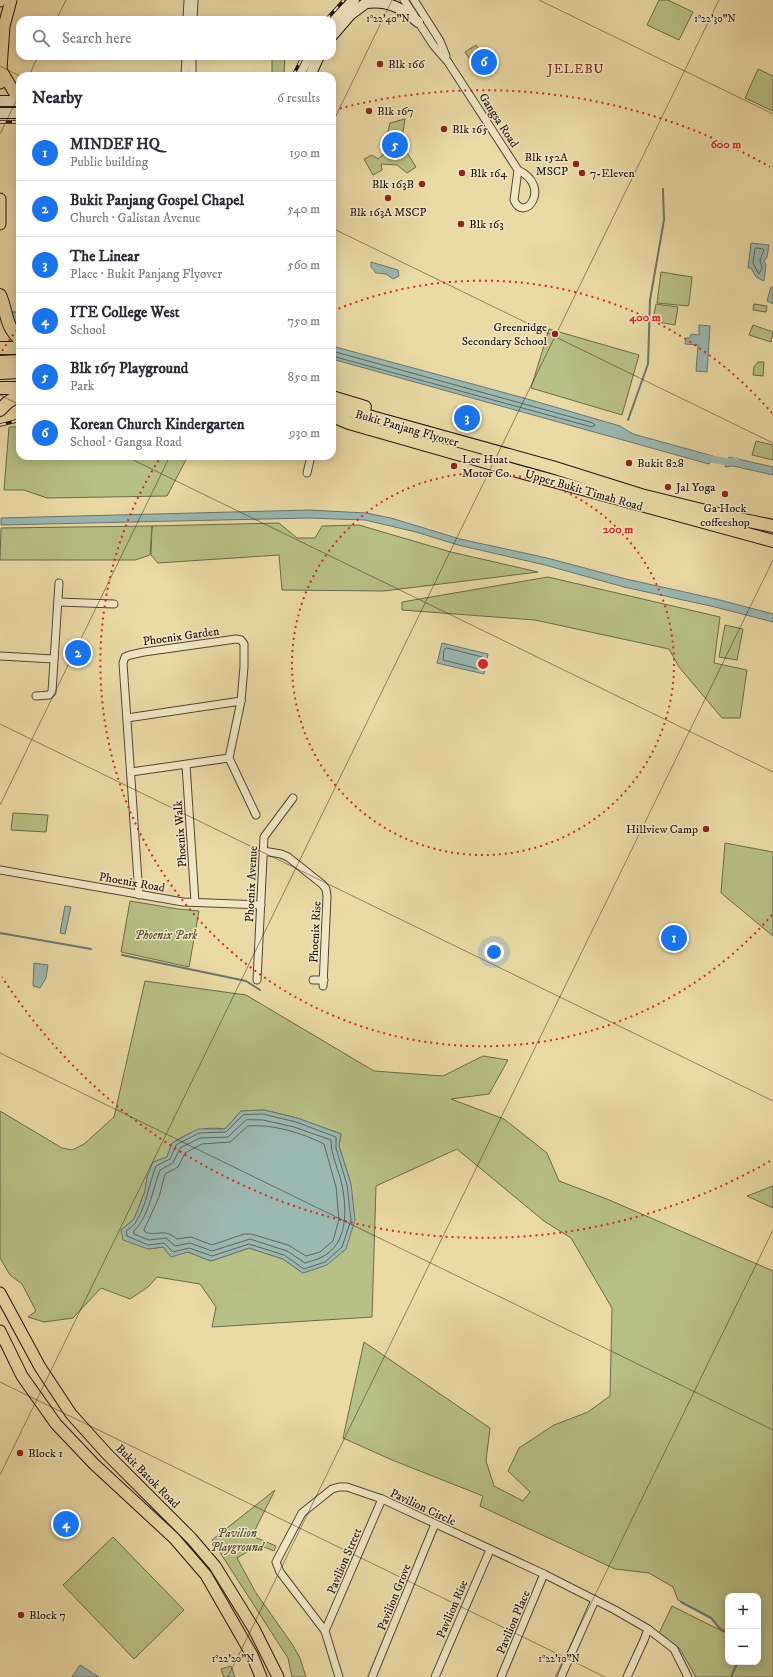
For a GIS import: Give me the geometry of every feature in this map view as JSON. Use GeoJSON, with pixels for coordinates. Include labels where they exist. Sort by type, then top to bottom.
{"type":"FeatureCollection","features":[{"type":"Feature","properties":{"kind":"highway"},"geometry":{"type":"LineString","coordinates":[[0,295],[9,326],[16,336]]}},
{"type":"Feature","properties":{"kind":"highway"},"geometry":{"type":"LineString","coordinates":[[0,348],[16,348]]}},
{"type":"Feature","properties":{"kind":"highway"},"geometry":{"type":"LineString","coordinates":[[0,362],[16,361]]}},
{"type":"Feature","properties":{"kind":"highway"},"geometry":{"type":"LineString","coordinates":[[0,373],[16,372]]}},
{"type":"Feature","properties":{"kind":"highway"},"geometry":{"type":"LineString","coordinates":[[0,388],[16,388]]}},
{"type":"Feature","properties":{"kind":"highway"},"geometry":{"type":"LineString","coordinates":[[0,410],[3,406],[16,398]]}},
{"type":"Feature","properties":{"kind":"highway"},"geometry":{"type":"LineString","coordinates":[[336,398],[493,447],[505,456]]}},
{"type":"Feature","properties":{"kind":"highway","name":"Bukit Panjang Flyover"},"geometry":{"type":"LineString","coordinates":[[336,407],[505,456]]}},
{"type":"Feature","properties":{"kind":"highway","name":"Bukit Panjang Flyover"},"geometry":{"type":"LineString","coordinates":[[336,417],[350,422]]}},
{"type":"Feature","properties":{"kind":"highway"},"geometry":{"type":"LineString","coordinates":[[336,422],[350,422]]}},
{"type":"Feature","properties":{"kind":"highway","name":"Upper Bukit Timah Road"},"geometry":{"type":"LineString","coordinates":[[350,422],[524,473],[773,541]]}},
{"type":"Feature","properties":{"kind":"highway","name":"Upper Bukit Timah Road"},"geometry":{"type":"LineString","coordinates":[[505,456],[552,468],[641,495],[773,526]]}},
{"type":"Feature","properties":{"kind":"main road"},"geometry":{"type":"LineString","coordinates":[[0,83],[4,26],[11,0]]}},
{"type":"Feature","properties":{"kind":"main road"},"geometry":{"type":"LineString","coordinates":[[336,18],[354,0]]}},
{"type":"Feature","properties":{"kind":"main road"},"geometry":{"type":"LineString","coordinates":[[336,31],[350,15],[368,1],[390,3],[400,8],[418,22]]}},
{"type":"Feature","properties":{"kind":"main road"},"geometry":{"type":"LineString","coordinates":[[300,72],[307,60]]}},
{"type":"Feature","properties":{"kind":"main road"},"geometry":{"type":"LineString","coordinates":[[312,72],[317,60]]}},
{"type":"Feature","properties":{"kind":"main road"},"geometry":{"type":"LineString","coordinates":[[1,70],[6,82],[16,94]]}},
{"type":"Feature","properties":{"kind":"main road"},"geometry":{"type":"LineString","coordinates":[[0,102],[16,101]]}},
{"type":"Feature","properties":{"kind":"main road"},"geometry":{"type":"LineString","coordinates":[[0,113],[16,113]]}},
{"type":"Feature","properties":{"kind":"main road"},"geometry":{"type":"LineString","coordinates":[[0,199],[0,224]]}},
{"type":"Feature","properties":{"kind":"main road","name":"Bukit Batok Road"},"geometry":{"type":"LineString","coordinates":[[0,1293],[40,1367],[71,1414],[107,1454],[191,1538],[215,1566],[254,1629],[278,1677]]}},
{"type":"Feature","properties":{"kind":"main road"},"geometry":{"type":"LineString","coordinates":[[0,1331],[22,1376],[56,1424],[94,1464],[174,1538],[206,1575],[252,1655],[261,1677]]}},
{"type":"Feature","properties":{"kind":"main road"},"geometry":{"type":"LineString","coordinates":[[146,1493],[147,1508],[152,1518]]}},
{"type":"Feature","properties":{"kind":"street"},"geometry":{"type":"LineString","coordinates":[[187,16],[188,0]]}},
{"type":"Feature","properties":{"kind":"street"},"geometry":{"type":"LineString","coordinates":[[193,16],[194,0]]}},
{"type":"Feature","properties":{"kind":"street","name":"Gangsa Road"},"geometry":{"type":"LineString","coordinates":[[404,0],[434,46],[448,62],[518,170],[525,174],[530,181],[535,191],[535,198],[531,204],[526,207],[517,205],[514,200],[518,170]]}},
{"type":"Feature","properties":{"kind":"street","name":"Gangsa Road"},"geometry":{"type":"LineString","coordinates":[[414,0],[440,42],[448,62]]}},
{"type":"Feature","properties":{"kind":"street"},"geometry":{"type":"LineString","coordinates":[[185,72],[186,60]]}},
{"type":"Feature","properties":{"kind":"street"},"geometry":{"type":"LineString","coordinates":[[192,60],[192,72]]}},
{"type":"Feature","properties":{"kind":"street"},"geometry":{"type":"LineString","coordinates":[[307,473],[310,460]]}},
{"type":"Feature","properties":{"kind":"street"},"geometry":{"type":"LineString","coordinates":[[36,696],[51,694],[59,583]]}},
{"type":"Feature","properties":{"kind":"street"},"geometry":{"type":"LineString","coordinates":[[58,602],[114,604]]}},
{"type":"Feature","properties":{"kind":"street","name":"Phoenix Garden"},"geometry":{"type":"LineString","coordinates":[[139,894],[123,663],[125,657],[130,654],[236,639],[241,640],[244,644],[244,668],[241,701],[229,758]]}},
{"type":"Feature","properties":{"kind":"street"},"geometry":{"type":"LineString","coordinates":[[0,656],[54,659]]}},
{"type":"Feature","properties":{"kind":"street"},"geometry":{"type":"LineString","coordinates":[[127,718],[241,701]]}},
{"type":"Feature","properties":{"kind":"street"},"geometry":{"type":"LineString","coordinates":[[131,772],[229,758],[256,815]]}},
{"type":"Feature","properties":{"kind":"street","name":"Phoenix Walk"},"geometry":{"type":"LineString","coordinates":[[186,765],[195,902]]}},
{"type":"Feature","properties":{"kind":"street","name":"Phoenix Avenue"},"geometry":{"type":"LineString","coordinates":[[257,980],[264,837],[294,798]]}},
{"type":"Feature","properties":{"kind":"street","name":"Phoenix Rise"},"geometry":{"type":"LineString","coordinates":[[264,851],[281,854],[288,857],[320,882],[326,889],[328,896],[323,983],[313,980]]}},
{"type":"Feature","properties":{"kind":"street","name":"Phoenix Road"},"geometry":{"type":"LineString","coordinates":[[0,870],[195,902],[261,905]]}},
{"type":"Feature","properties":{"kind":"street","name":"Pavilion Circle"},"geometry":{"type":"LineString","coordinates":[[339,1677],[325,1631],[280,1572],[276,1562],[302,1513],[332,1489],[339,1487],[347,1487],[382,1499],[544,1574],[595,1600],[648,1629],[674,1649],[688,1677]]}},
{"type":"Feature","properties":{"kind":"street","name":"Pavilion Street"},"geometry":{"type":"LineString","coordinates":[[325,1631],[382,1499]]}},
{"type":"Feature","properties":{"kind":"street","name":"Pavilion Grove"},"geometry":{"type":"LineString","coordinates":[[372,1677],[435,1524]]}},
{"type":"Feature","properties":{"kind":"street","name":"Pavilion Rise"},"geometry":{"type":"LineString","coordinates":[[435,1677],[490,1550]]}},
{"type":"Feature","properties":{"kind":"street","name":"Pavilion Place"},"geometry":{"type":"LineString","coordinates":[[501,1677],[544,1574]]}},
{"type":"Feature","properties":{"kind":"street"},"geometry":{"type":"LineString","coordinates":[[561,1677],[595,1600]]}},
{"type":"Feature","properties":{"kind":"street"},"geometry":{"type":"LineString","coordinates":[[628,1677],[648,1629]]}},
{"type":"Feature","properties":{"kind":"green space"},"geometry":{"type":"Polygon","coordinates":[[[659,0],[668,0],[693,12],[679,40],[647,25],[659,0]]]}},
{"type":"Feature","properties":{"kind":"green space"},"geometry":{"type":"Polygon","coordinates":[[[476,45],[483,57],[473,64],[465,52],[476,45]]]}},
{"type":"Feature","properties":{"kind":"green space"},"geometry":{"type":"Polygon","coordinates":[[[272,60],[285,60],[284,72],[272,72],[272,60]]]}},
{"type":"Feature","properties":{"kind":"green space"},"geometry":{"type":"Polygon","coordinates":[[[758,69],[773,76],[773,111],[745,98],[758,69]]]}},
{"type":"Feature","properties":{"kind":"green space"},"geometry":{"type":"Polygon","coordinates":[[[405,119],[402,138],[399,140],[416,167],[407,173],[397,165],[381,164],[382,170],[373,175],[364,159],[372,155],[378,159],[387,151],[390,123],[405,119]]]}},
{"type":"Feature","properties":{"kind":"green space"},"geometry":{"type":"Polygon","coordinates":[[[661,272],[692,277],[688,306],[657,303],[661,272]]]}},
{"type":"Feature","properties":{"kind":"green space"},"geometry":{"type":"Polygon","coordinates":[[[656,304],[678,307],[675,325],[653,321],[656,304]]]}},
{"type":"Feature","properties":{"kind":"green space"},"geometry":{"type":"Polygon","coordinates":[[[754,304],[767,306],[766,312],[753,310],[754,304]]]}},
{"type":"Feature","properties":{"kind":"green space"},"geometry":{"type":"Polygon","coordinates":[[[753,325],[773,332],[771,342],[749,335],[753,325]]]}},
{"type":"Feature","properties":{"kind":"green space"},"geometry":{"type":"Polygon","coordinates":[[[549,329],[639,355],[622,415],[531,388],[549,329]]]}},
{"type":"Feature","properties":{"kind":"green space"},"geometry":{"type":"Polygon","coordinates":[[[758,362],[764,362],[763,376],[753,375],[754,367],[758,362]]]}},
{"type":"Feature","properties":{"kind":"green space"},"geometry":{"type":"Polygon","coordinates":[[[9,427],[16,427],[16,460],[186,460],[167,496],[47,498],[24,490],[4,490],[9,427]]]}},
{"type":"Feature","properties":{"kind":"green space"},"geometry":{"type":"Polygon","coordinates":[[[756,441],[773,445],[773,460],[752,455],[756,441]]]}},
{"type":"Feature","properties":{"kind":"green space"},"geometry":{"type":"Polygon","coordinates":[[[279,523],[297,538],[315,538],[322,526],[359,525],[451,552],[538,572],[384,591],[282,590],[279,555],[158,563],[151,555],[152,526],[279,523]]]}},
{"type":"Feature","properties":{"kind":"green space"},"geometry":{"type":"Polygon","coordinates":[[[152,526],[150,555],[135,560],[0,560],[1,528],[152,526]]]}},
{"type":"Feature","properties":{"kind":"green space"},"geometry":{"type":"Polygon","coordinates":[[[548,577],[720,617],[714,663],[747,670],[740,718],[722,718],[679,667],[669,649],[535,620],[402,610],[402,602],[548,577]]]}},
{"type":"Feature","properties":{"kind":"green space"},"geometry":{"type":"Polygon","coordinates":[[[725,625],[743,629],[737,660],[719,657],[725,625]]]}},
{"type":"Feature","properties":{"kind":"green space"},"geometry":{"type":"Polygon","coordinates":[[[13,813],[48,815],[46,832],[11,830],[13,813]]]}},
{"type":"Feature","properties":{"kind":"green space"},"geometry":{"type":"Polygon","coordinates":[[[725,843],[773,852],[773,936],[721,893],[725,843]]]}},
{"type":"Feature","properties":{"kind":"green space","name":"Phoenix Park"},"geometry":{"type":"Polygon","coordinates":[[[130,901],[199,911],[189,967],[121,952],[130,901]]]}},
{"type":"Feature","properties":{"kind":"green space"},"geometry":{"type":"Polygon","coordinates":[[[145,981],[246,995],[374,1071],[443,1076],[483,1056],[508,1060],[489,1094],[451,1099],[504,1119],[547,1153],[559,1181],[607,1199],[773,1271],[773,1677],[696,1677],[680,1649],[659,1633],[672,1606],[725,1632],[725,1665],[761,1665],[761,1593],[725,1593],[725,1630],[720,1628],[712,1618],[678,1600],[673,1587],[649,1573],[615,1569],[480,1506],[483,1496],[392,1460],[343,1438],[364,1342],[490,1428],[486,1461],[494,1486],[523,1501],[530,1492],[508,1471],[519,1448],[554,1425],[588,1412],[610,1396],[612,1308],[571,1238],[544,1221],[457,1149],[376,1186],[372,1317],[212,1327],[216,1307],[200,1284],[157,1277],[148,1287],[130,1299],[101,1288],[73,1318],[44,1322],[28,1317],[36,1311],[22,1284],[10,1275],[0,1258],[0,1111],[62,1148],[72,1150],[84,1144],[114,1117],[145,981]],[[264,1110],[241,1111],[225,1129],[203,1129],[185,1135],[172,1143],[167,1157],[147,1177],[145,1191],[134,1219],[121,1230],[148,1249],[163,1247],[171,1256],[188,1252],[211,1261],[249,1248],[283,1259],[303,1273],[351,1184],[339,1146],[341,1134],[297,1118],[264,1110]]]}},
{"type":"Feature","properties":{"kind":"green space"},"geometry":{"type":"Polygon","coordinates":[[[773,1186],[773,1208],[747,1196],[773,1186]]]}},
{"type":"Feature","properties":{"kind":"green space","name":"Pavilion Playground"},"geometry":{"type":"Polygon","coordinates":[[[275,1490],[252,1536],[276,1546],[274,1551],[259,1545],[237,1558],[256,1593],[292,1644],[300,1658],[306,1677],[292,1677],[288,1658],[212,1540],[275,1490]]]}},
{"type":"Feature","properties":{"kind":"green space"},"geometry":{"type":"Polygon","coordinates":[[[113,1537],[184,1610],[134,1659],[63,1585],[113,1537]]]}},
{"type":"Feature","properties":{"kind":"green space"},"geometry":{"type":"Polygon","coordinates":[[[231,1666],[235,1677],[224,1677],[221,1669],[231,1666]]]}},
{"type":"Feature","properties":{"kind":"water"},"geometry":{"type":"Polygon","coordinates":[[[751,243],[769,245],[767,257],[764,261],[766,265],[764,281],[756,277],[751,268],[748,268],[751,243]]]}},
{"type":"Feature","properties":{"kind":"water"},"geometry":{"type":"Polygon","coordinates":[[[371,262],[398,270],[399,276],[393,279],[386,274],[376,273],[371,267],[371,262]]]}},
{"type":"Feature","properties":{"kind":"water"},"geometry":{"type":"Polygon","coordinates":[[[771,287],[773,287],[773,304],[767,301],[771,287]]]}},
{"type":"Feature","properties":{"kind":"water"},"geometry":{"type":"Polygon","coordinates":[[[12,312],[16,312],[16,323],[13,323],[12,312]]]}},
{"type":"Feature","properties":{"kind":"water"},"geometry":{"type":"Polygon","coordinates":[[[699,325],[710,326],[707,372],[696,371],[698,345],[685,344],[686,338],[690,338],[691,334],[699,335],[699,325]]]}},
{"type":"Feature","properties":{"kind":"water"},"geometry":{"type":"Polygon","coordinates":[[[336,347],[524,398],[620,426],[633,434],[713,456],[709,464],[336,360],[336,347]]]}},
{"type":"Feature","properties":{"kind":"water"},"geometry":{"type":"Polygon","coordinates":[[[729,457],[773,467],[773,475],[733,466],[725,467],[729,457]]]}},
{"type":"Feature","properties":{"kind":"water"},"geometry":{"type":"Polygon","coordinates":[[[309,510],[366,513],[391,518],[460,539],[547,558],[626,579],[716,599],[773,614],[773,622],[715,607],[624,587],[545,565],[458,545],[416,532],[365,520],[309,518],[1,525],[1,518],[309,510]]]}},
{"type":"Feature","properties":{"kind":"water"},"geometry":{"type":"Polygon","coordinates":[[[442,643],[488,654],[484,674],[437,663],[442,643]]]}},
{"type":"Feature","properties":{"kind":"water"},"geometry":{"type":"Polygon","coordinates":[[[65,906],[71,907],[65,934],[60,933],[65,906]]]}},
{"type":"Feature","properties":{"kind":"water"},"geometry":{"type":"Polygon","coordinates":[[[34,963],[48,965],[46,978],[40,988],[33,986],[34,963]]]}},
{"type":"Feature","properties":{"kind":"water"},"geometry":{"type":"Polygon","coordinates":[[[264,1110],[297,1118],[341,1134],[339,1146],[351,1184],[355,1220],[346,1249],[327,1265],[303,1273],[283,1259],[249,1248],[211,1261],[188,1252],[171,1257],[163,1247],[148,1249],[123,1240],[121,1230],[134,1219],[145,1191],[147,1177],[153,1162],[167,1157],[172,1143],[198,1129],[225,1129],[241,1111],[264,1110]]]}},
{"type":"Feature","properties":{"kind":"water"},"geometry":{"type":"Polygon","coordinates":[[[80,1665],[99,1677],[72,1677],[80,1665]]]}},
{"type":"Feature","properties":{"kind":"waterway"},"geometry":{"type":"LineString","coordinates":[[628,420],[648,364],[650,300],[664,220],[663,189]]}},
{"type":"Feature","properties":{"kind":"waterway"},"geometry":{"type":"LineString","coordinates":[[701,457],[727,462],[736,461]]}},
{"type":"Feature","properties":{"kind":"waterway"},"geometry":{"type":"LineString","coordinates":[[0,933],[91,949]]}},
{"type":"Feature","properties":{"kind":"waterway"},"geometry":{"type":"LineString","coordinates":[[122,955],[246,981],[260,990]]}},
{"type":"Feature","properties":{"kind":"waterway"},"geometry":{"type":"LineString","coordinates":[[681,1602],[711,1618],[719,1628],[725,1631]]}},
{"type":"Feature","properties":{"kind":"waterway"},"geometry":{"type":"LineString","coordinates":[[731,1677],[737,1665]]}},
{"type":"Feature","properties":{"kind":"railway"},"geometry":{"type":"LineString","coordinates":[[330,16],[344,0]]}},
{"type":"Feature","properties":{"kind":"railway"},"geometry":{"type":"LineString","coordinates":[[295,72],[301,60]]}},
{"type":"Feature","properties":{"kind":"railway"},"geometry":{"type":"LineString","coordinates":[[0,122],[16,122]]}},
{"type":"Feature","properties":{"kind":"railway"},"geometry":{"type":"LineString","coordinates":[[0,425],[16,421]]}},
{"type":"Feature","properties":{"kind":"place","name":"Korean Church Kindergarten"},"geometry":{"type":"Point","coordinates":[484,62]}},
{"type":"Feature","properties":{"kind":"place","name":"Blk 166"},"geometry":{"type":"Point","coordinates":[380,64]}},
{"type":"Feature","properties":{"kind":"place","name":"Blk 167"},"geometry":{"type":"Point","coordinates":[369,111]}},
{"type":"Feature","properties":{"kind":"place","name":"Blk 165"},"geometry":{"type":"Point","coordinates":[444,129]}},
{"type":"Feature","properties":{"kind":"place","name":"Blk 167 Playground"},"geometry":{"type":"Point","coordinates":[395,145]}},
{"type":"Feature","properties":{"kind":"place","name":"Blk 152A MSCP"},"geometry":{"type":"Point","coordinates":[576,164]}},
{"type":"Feature","properties":{"kind":"place","name":"Blk 164"},"geometry":{"type":"Point","coordinates":[462,173]}},
{"type":"Feature","properties":{"kind":"place","name":"7-Eleven"},"geometry":{"type":"Point","coordinates":[582,173]}},
{"type":"Feature","properties":{"kind":"place","name":"Blk 163B"},"geometry":{"type":"Point","coordinates":[422,184]}},
{"type":"Feature","properties":{"kind":"place","name":"Blk 163A MSCP"},"geometry":{"type":"Point","coordinates":[388,198]}},
{"type":"Feature","properties":{"kind":"place","name":"Blk 163"},"geometry":{"type":"Point","coordinates":[461,224]}},
{"type":"Feature","properties":{"kind":"place","name":"Greenridge Secondary School"},"geometry":{"type":"Point","coordinates":[555,334]}},
{"type":"Feature","properties":{"kind":"place","name":"The Linear"},"geometry":{"type":"Point","coordinates":[467,418]}},
{"type":"Feature","properties":{"kind":"place","name":"Bukit 828"},"geometry":{"type":"Point","coordinates":[629,463]}},
{"type":"Feature","properties":{"kind":"place","name":"Lee Huat Motor Co."},"geometry":{"type":"Point","coordinates":[454,466]}},
{"type":"Feature","properties":{"kind":"place","name":"Jal Yoga"},"geometry":{"type":"Point","coordinates":[668,487]}},
{"type":"Feature","properties":{"kind":"place","name":"Ga Hock coffeeshop"},"geometry":{"type":"Point","coordinates":[725,494]}},
{"type":"Feature","properties":{"kind":"place","name":"Bukit Panjang Gospel Chapel"},"geometry":{"type":"Point","coordinates":[78,653]}},
{"type":"Feature","properties":{"kind":"place","name":"Hillview Camp"},"geometry":{"type":"Point","coordinates":[706,829]}},
{"type":"Feature","properties":{"kind":"place","name":"MINDEF HQ"},"geometry":{"type":"Point","coordinates":[674,938]}},
{"type":"Feature","properties":{"kind":"place","name":"Block 1"},"geometry":{"type":"Point","coordinates":[20,1453]}},
{"type":"Feature","properties":{"kind":"place","name":"ITE College West"},"geometry":{"type":"Point","coordinates":[66,1524]}},
{"type":"Feature","properties":{"kind":"place","name":"Block 7"},"geometry":{"type":"Point","coordinates":[21,1615]}},
{"type":"Feature","properties":{"kind":"district","name":"JELEBU"},"geometry":{"type":"Point","coordinates":[576,68]}}]}
